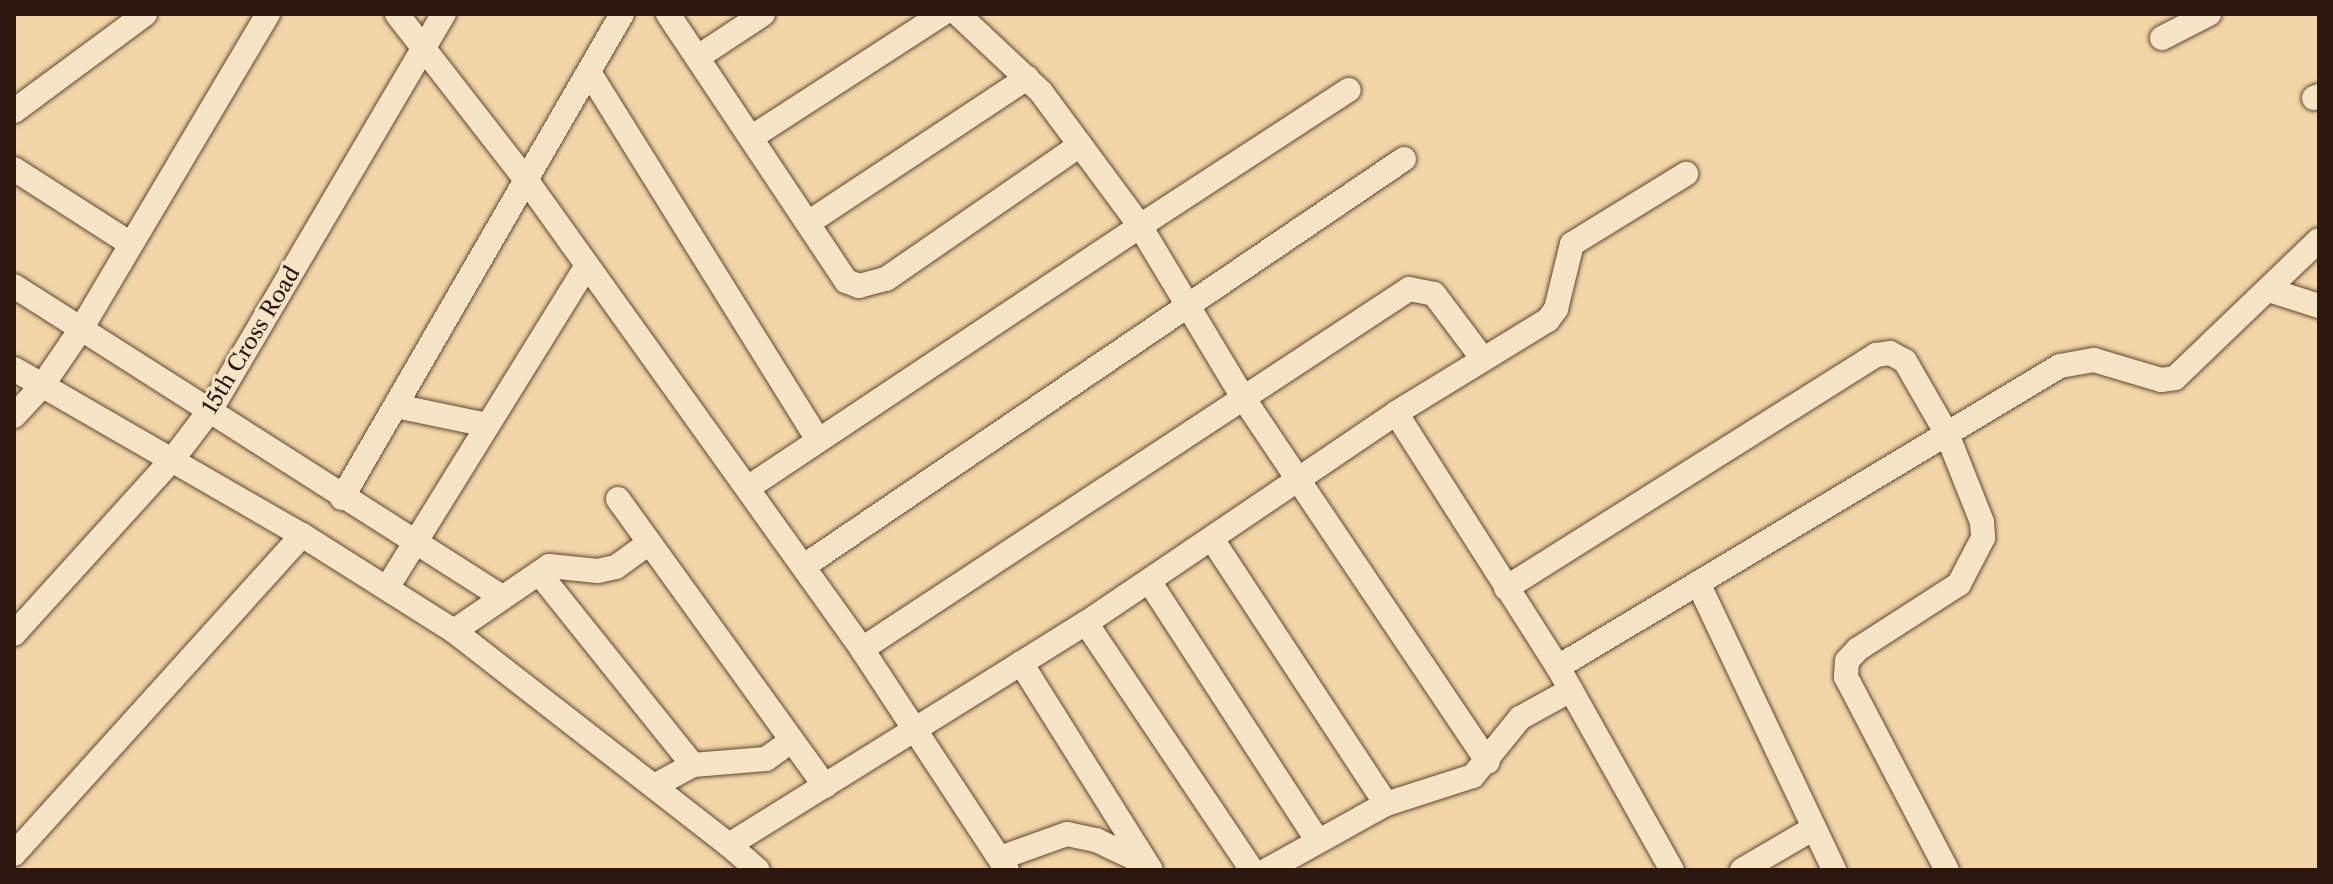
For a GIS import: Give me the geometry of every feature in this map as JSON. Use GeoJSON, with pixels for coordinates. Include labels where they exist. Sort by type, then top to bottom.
{"type":"FeatureCollection","features":[{"type":"Feature","properties":{"kind":"street"},"geometry":{"type":"LineString","coordinates":[[14,111],[145,14]]}},
{"type":"Feature","properties":{"kind":"street"},"geometry":{"type":"LineString","coordinates":[[14,416],[42,386],[81,329],[268,14]]}},
{"type":"Feature","properties":{"kind":"street"},"geometry":{"type":"LineString","coordinates":[[397,14],[527,181],[586,267],[749,487],[917,729],[1004,864],[1067,834],[1096,840],[1149,867]]}},
{"type":"Feature","properties":{"kind":"street","name":"15th Cross Road"},"geometry":{"type":"LineString","coordinates":[[14,634],[172,460],[211,409],[444,14]]}},
{"type":"Feature","properties":{"kind":"street"},"geometry":{"type":"LineString","coordinates":[[342,498],[622,14]]}},
{"type":"Feature","properties":{"kind":"street"},"geometry":{"type":"LineString","coordinates":[[668,14],[846,281],[873,287],[1080,145]]}},
{"type":"Feature","properties":{"kind":"street"},"geometry":{"type":"LineString","coordinates":[[698,57],[763,14]]}},
{"type":"Feature","properties":{"kind":"street"},"geometry":{"type":"LineString","coordinates":[[752,137],[942,14]]}},
{"type":"Feature","properties":{"kind":"street"},"geometry":{"type":"LineString","coordinates":[[958,14],[1027,78],[1140,226],[1244,399],[1302,479],[1488,762]]}},
{"type":"Feature","properties":{"kind":"street"},"geometry":{"type":"LineString","coordinates":[[2162,38],[2209,14]]}},
{"type":"Feature","properties":{"kind":"street"},"geometry":{"type":"LineString","coordinates":[[589,72],[818,440]]}},
{"type":"Feature","properties":{"kind":"street"},"geometry":{"type":"LineString","coordinates":[[808,223],[1027,78]]}},
{"type":"Feature","properties":{"kind":"street"},"geometry":{"type":"LineString","coordinates":[[749,487],[1349,90]]}},
{"type":"Feature","properties":{"kind":"street"},"geometry":{"type":"LineString","coordinates":[[804,566],[1404,159]]}},
{"type":"Feature","properties":{"kind":"street"},"geometry":{"type":"LineString","coordinates":[[14,169],[131,244]]}},
{"type":"Feature","properties":{"kind":"street"},"geometry":{"type":"LineString","coordinates":[[729,845],[1086,623],[1396,413],[1548,320],[1556,309],[1572,244],[1686,174]]}},
{"type":"Feature","properties":{"kind":"street"},"geometry":{"type":"LineString","coordinates":[[1558,667],[1947,434],[2078,360],[2161,380],[2175,378],[2319,240]]}},
{"type":"Feature","properties":{"kind":"street"},"geometry":{"type":"LineString","coordinates":[[387,588],[586,267]]}},
{"type":"Feature","properties":{"kind":"street"},"geometry":{"type":"LineString","coordinates":[[14,286],[211,409],[342,498],[502,597]]}},
{"type":"Feature","properties":{"kind":"street"},"geometry":{"type":"LineString","coordinates":[[862,649],[1409,289],[1434,294],[1483,359]]}},
{"type":"Feature","properties":{"kind":"street"},"geometry":{"type":"LineString","coordinates":[[2269,290],[2319,306]]}},
{"type":"Feature","properties":{"kind":"street"},"geometry":{"type":"LineString","coordinates":[[1506,588],[1876,355],[1890,353],[1905,361],[1947,434],[1982,522],[1978,553],[1948,595],[1858,649],[1847,661],[1846,677],[1947,870]]}},
{"type":"Feature","properties":{"kind":"street"},"geometry":{"type":"LineString","coordinates":[[14,369],[302,535],[454,631],[758,870]]}},
{"type":"Feature","properties":{"kind":"street"},"geometry":{"type":"LineString","coordinates":[[396,406],[487,425]]}},
{"type":"Feature","properties":{"kind":"street"},"geometry":{"type":"LineString","coordinates":[[1396,413],[1558,667],[1672,870]]}},
{"type":"Feature","properties":{"kind":"street"},"geometry":{"type":"LineString","coordinates":[[618,499],[825,786]]}},
{"type":"Feature","properties":{"kind":"street"},"geometry":{"type":"LineString","coordinates":[[14,854],[302,535]]}},
{"type":"Feature","properties":{"kind":"street"},"geometry":{"type":"LineString","coordinates":[[1212,539],[1386,804]]}},
{"type":"Feature","properties":{"kind":"street"},"geometry":{"type":"LineString","coordinates":[[454,631],[539,573],[563,564],[598,571],[616,567],[649,543]]}},
{"type":"Feature","properties":{"kind":"street"},"geometry":{"type":"LineString","coordinates":[[539,573],[693,765]]}},
{"type":"Feature","properties":{"kind":"street"},"geometry":{"type":"LineString","coordinates":[[1149,581],[1317,840]]}},
{"type":"Feature","properties":{"kind":"street"},"geometry":{"type":"LineString","coordinates":[[1698,583],[1834,870]]}},
{"type":"Feature","properties":{"kind":"street"},"geometry":{"type":"LineString","coordinates":[[1086,623],[1252,870]]}},
{"type":"Feature","properties":{"kind":"street"},"geometry":{"type":"LineString","coordinates":[[1021,663],[1149,867]]}},
{"type":"Feature","properties":{"kind":"street"},"geometry":{"type":"LineString","coordinates":[[1267,870],[1386,804],[1473,776],[1488,762],[1520,718],[1571,690]]}},
{"type":"Feature","properties":{"kind":"street"},"geometry":{"type":"LineString","coordinates":[[654,786],[678,769],[693,765],[750,764],[792,740]]}},
{"type":"Feature","properties":{"kind":"street"},"geometry":{"type":"LineString","coordinates":[[1742,870],[1814,828]]}}]}
